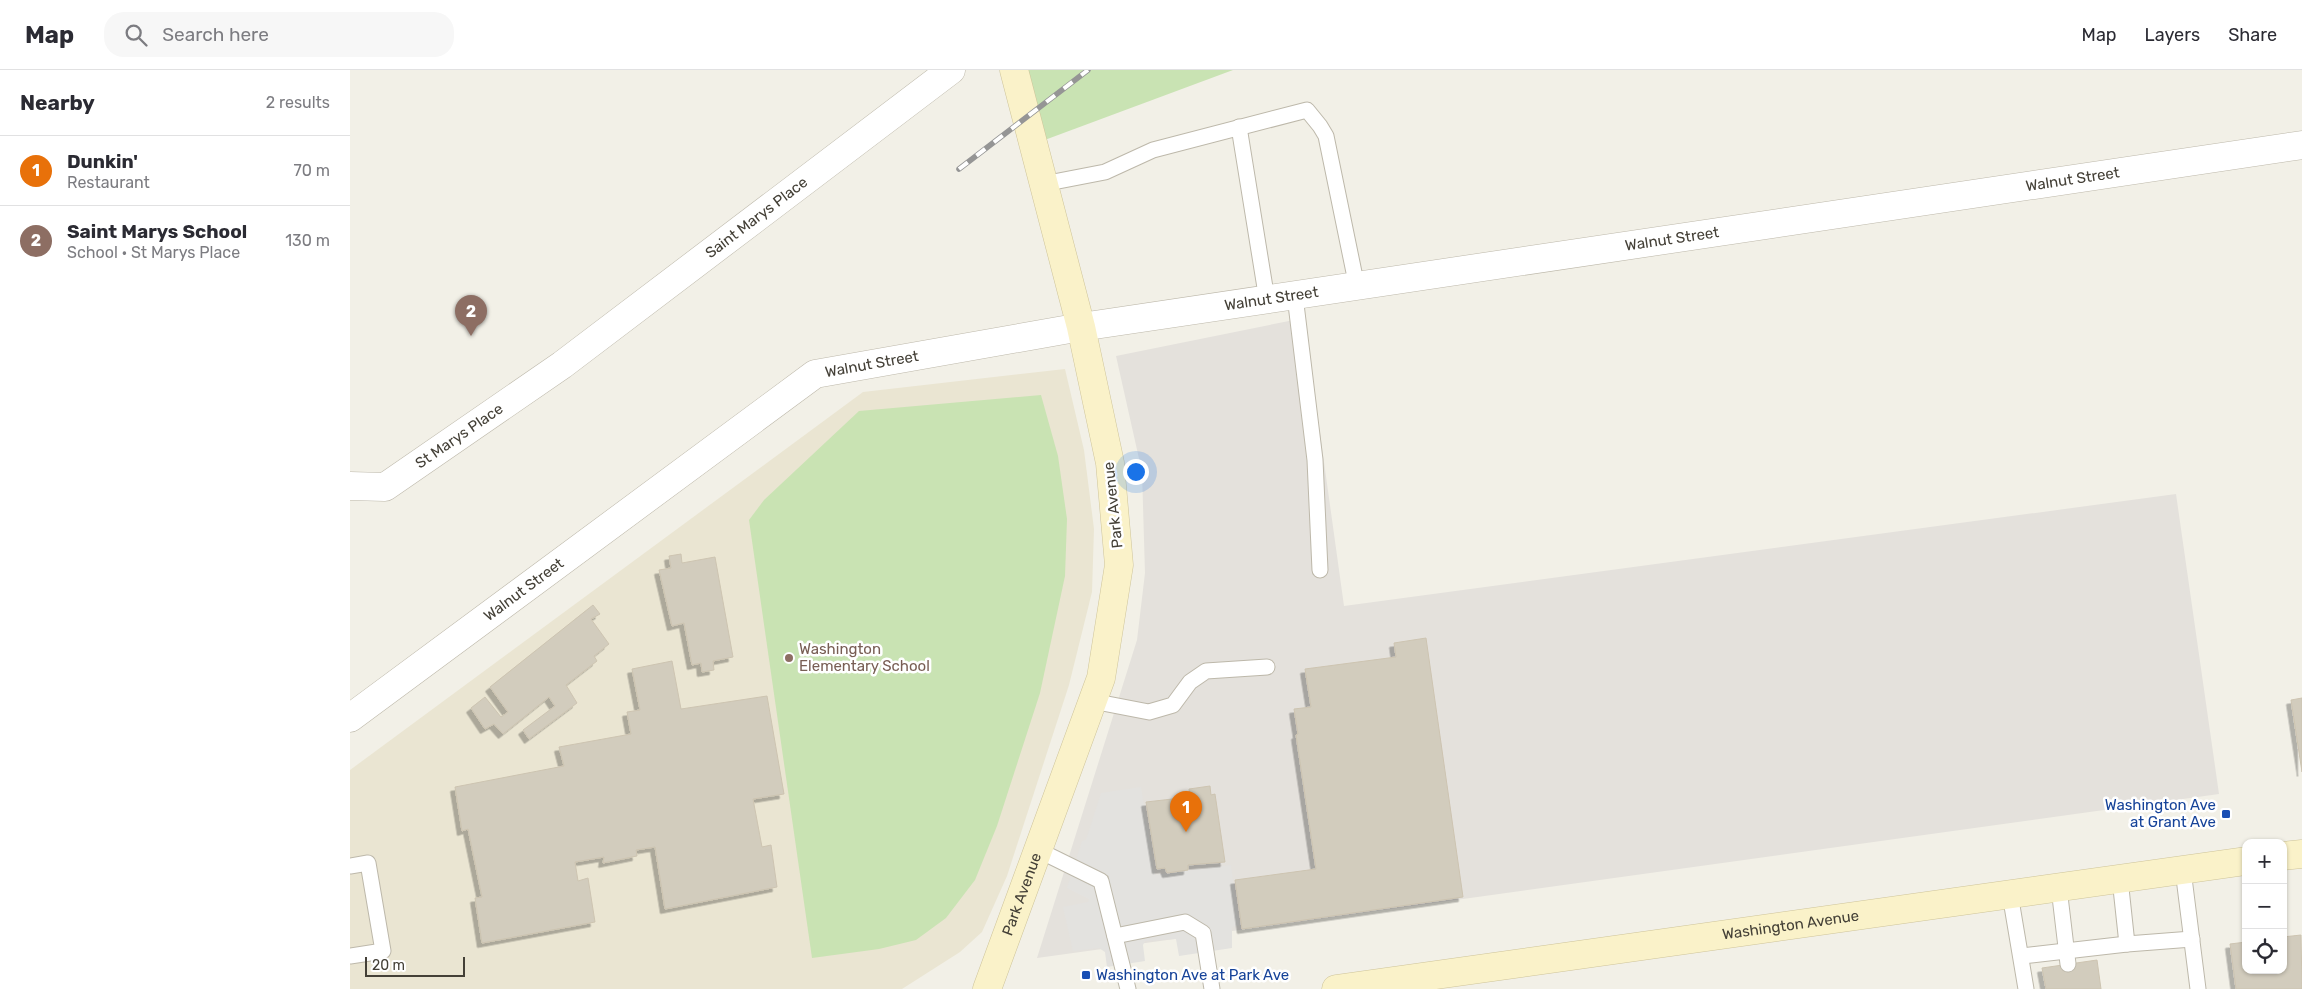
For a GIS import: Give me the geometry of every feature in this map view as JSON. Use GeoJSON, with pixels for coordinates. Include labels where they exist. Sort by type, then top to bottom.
{"type":"FeatureCollection","features":[{"type":"Feature","properties":{"kind":"street","name":"Saint Marys Place"},"geometry":{"type":"LineString","coordinates":[[562,366],[951,70]]}},
{"type":"Feature","properties":{"kind":"street","name":"Park Avenue"},"geometry":{"type":"LineString","coordinates":[[987,989],[1100,678],[1119,565],[1110,463],[1081,327],[1014,70]]}},
{"type":"Feature","properties":{"kind":"street","name":"Walnut Street"},"geometry":{"type":"LineString","coordinates":[[350,718],[815,374],[1081,327],[2302,146]]}},
{"type":"Feature","properties":{"kind":"street","name":"St Marys Place"},"geometry":{"type":"LineString","coordinates":[[350,486],[385,487],[562,366]]}},
{"type":"Feature","properties":{"kind":"street"},"geometry":{"type":"LineString","coordinates":[[2287,856],[2302,854]]}},
{"type":"Feature","properties":{"kind":"street","name":"Washington Avenue"},"geometry":{"type":"LineString","coordinates":[[1336,989],[2242,862]]}},
{"type":"Feature","properties":{"kind":"lane"},"geometry":{"type":"LineString","coordinates":[[1043,184],[1105,172],[1153,150],[1307,110],[1326,136],[1357,287]]}},
{"type":"Feature","properties":{"kind":"lane"},"geometry":{"type":"LineString","coordinates":[[1239,128],[1267,300]]}},
{"type":"Feature","properties":{"kind":"lane"},"geometry":{"type":"LineString","coordinates":[[1295,296],[1315,460],[1320,570]]}},
{"type":"Feature","properties":{"kind":"lane"},"geometry":{"type":"LineString","coordinates":[[1092,701],[1149,712],[1173,705],[1190,682],[1206,670],[1268,667]]}},
{"type":"Feature","properties":{"kind":"lane"},"geometry":{"type":"LineString","coordinates":[[1038,850],[1101,881],[1128,989]]}},
{"type":"Feature","properties":{"kind":"lane"},"geometry":{"type":"LineString","coordinates":[[350,866],[368,863],[383,951],[350,956]]}},
{"type":"Feature","properties":{"kind":"lane"},"geometry":{"type":"LineString","coordinates":[[2183,870],[2198,989]]}},
{"type":"Feature","properties":{"kind":"lane"},"geometry":{"type":"LineString","coordinates":[[2120,879],[2127,944]]}},
{"type":"Feature","properties":{"kind":"lane"},"geometry":{"type":"LineString","coordinates":[[2059,888],[2068,958]]}},
{"type":"Feature","properties":{"kind":"lane"},"geometry":{"type":"LineString","coordinates":[[2010,894],[2022,956],[2026,989]]}},
{"type":"Feature","properties":{"kind":"lane"},"geometry":{"type":"LineString","coordinates":[[1115,936],[1185,922],[1203,933],[1212,989]]}},
{"type":"Feature","properties":{"kind":"lane"},"geometry":{"type":"LineString","coordinates":[[2022,956],[2068,958],[2127,944],[2192,939]]}},
{"type":"Feature","properties":{"kind":"shaded area"},"geometry":{"type":"Polygon","coordinates":[[[1304,318],[1344,606],[2176,494],[2219,794],[1037,958],[1137,640],[1145,573],[1142,472],[1116,356],[1304,318]]]}},
{"type":"Feature","properties":{"kind":"shaded area","name":"Washington Elementary School"},"geometry":{"type":"Polygon","coordinates":[[[1065,369],[1084,450],[1094,529],[1092,592],[1069,685],[1007,876],[982,932],[960,952],[902,989],[350,989],[350,770],[863,392],[1065,369]]]}},
{"type":"Feature","properties":{"kind":"shaded area"},"geometry":{"type":"Polygon","coordinates":[[[1141,787],[1155,875],[1231,865],[1239,925],[1232,927],[1232,948],[1179,956],[1176,939],[1145,941],[1143,945],[1145,961],[1107,967],[1105,952],[1099,948],[1073,951],[1063,907],[1088,902],[1089,899],[1067,888],[1082,841],[1086,840],[1101,793],[1141,787]]]}},
{"type":"Feature","properties":{"kind":"green space"},"geometry":{"type":"Polygon","coordinates":[[[1017,70],[1233,70],[1042,141],[1017,70]]]}},
{"type":"Feature","properties":{"kind":"green space"},"geometry":{"type":"Polygon","coordinates":[[[1041,395],[1058,456],[1067,519],[1065,576],[1040,693],[997,826],[975,880],[946,918],[916,940],[879,949],[812,958],[749,520],[764,500],[859,411],[1041,395]]]}},
{"type":"Feature","properties":{"kind":"building"},"geometry":{"type":"Polygon","coordinates":[[[681,554],[682,563],[715,557],[733,657],[713,661],[714,670],[702,672],[701,663],[692,665],[684,623],[672,626],[659,570],[671,568],[669,556],[681,554]]]}},
{"type":"Feature","properties":{"kind":"building"},"geometry":{"type":"Polygon","coordinates":[[[593,605],[600,614],[591,619],[609,644],[594,656],[597,661],[566,685],[577,703],[529,739],[523,730],[555,706],[549,697],[503,734],[494,724],[485,729],[471,708],[485,697],[501,717],[508,712],[490,687],[593,605]]]}},
{"type":"Feature","properties":{"kind":"building"},"geometry":{"type":"Polygon","coordinates":[[[1426,638],[1463,897],[1242,929],[1235,880],[1316,869],[1296,735],[1298,734],[1294,709],[1311,707],[1305,669],[1396,657],[1394,643],[1426,638]]]}},
{"type":"Feature","properties":{"kind":"building","name":"Washington Elementary School"},"geometry":{"type":"Polygon","coordinates":[[[672,661],[681,709],[767,696],[784,794],[753,799],[762,847],[771,845],[777,887],[665,909],[655,847],[636,850],[637,856],[603,863],[604,857],[575,862],[578,881],[588,878],[595,922],[482,943],[475,898],[482,897],[468,829],[462,831],[455,787],[564,766],[559,747],[631,734],[627,712],[640,710],[632,669],[672,661]]]}},
{"type":"Feature","properties":{"kind":"building"},"geometry":{"type":"Polygon","coordinates":[[[2302,698],[2302,772],[2291,700],[2302,698]]]}},
{"type":"Feature","properties":{"kind":"building"},"geometry":{"type":"Polygon","coordinates":[[[1210,786],[1211,795],[1215,794],[1225,862],[1188,865],[1188,870],[1167,873],[1165,868],[1157,869],[1146,802],[1190,797],[1189,789],[1210,786]]]}},
{"type":"Feature","properties":{"kind":"building"},"geometry":{"type":"Polygon","coordinates":[[[2301,935],[2302,989],[2236,989],[2230,944],[2242,942],[2242,974],[2287,974],[2287,937],[2301,935]]]}},
{"type":"Feature","properties":{"kind":"building"},"geometry":{"type":"Polygon","coordinates":[[[2097,960],[2101,989],[2046,989],[2042,968],[2097,960]]]}},
{"type":"Feature","properties":{"kind":"railway"},"geometry":{"type":"LineString","coordinates":[[959,169],[1088,70]]}},
{"type":"Feature","properties":{"kind":"place","name":"Saint Marys School"},"geometry":{"type":"Point","coordinates":[471,336]}},
{"type":"Feature","properties":{"kind":"place","name":"Washington Elementary School"},"geometry":{"type":"Point","coordinates":[789,658]}},
{"type":"Feature","properties":{"kind":"place","name":"Washington Ave at Grant Ave"},"geometry":{"type":"Point","coordinates":[2226,814]}},
{"type":"Feature","properties":{"kind":"place","name":"Dunkin'"},"geometry":{"type":"Point","coordinates":[1186,832]}},
{"type":"Feature","properties":{"kind":"place","name":"Washington Ave at Park Ave"},"geometry":{"type":"Point","coordinates":[1086,975]}}]}
